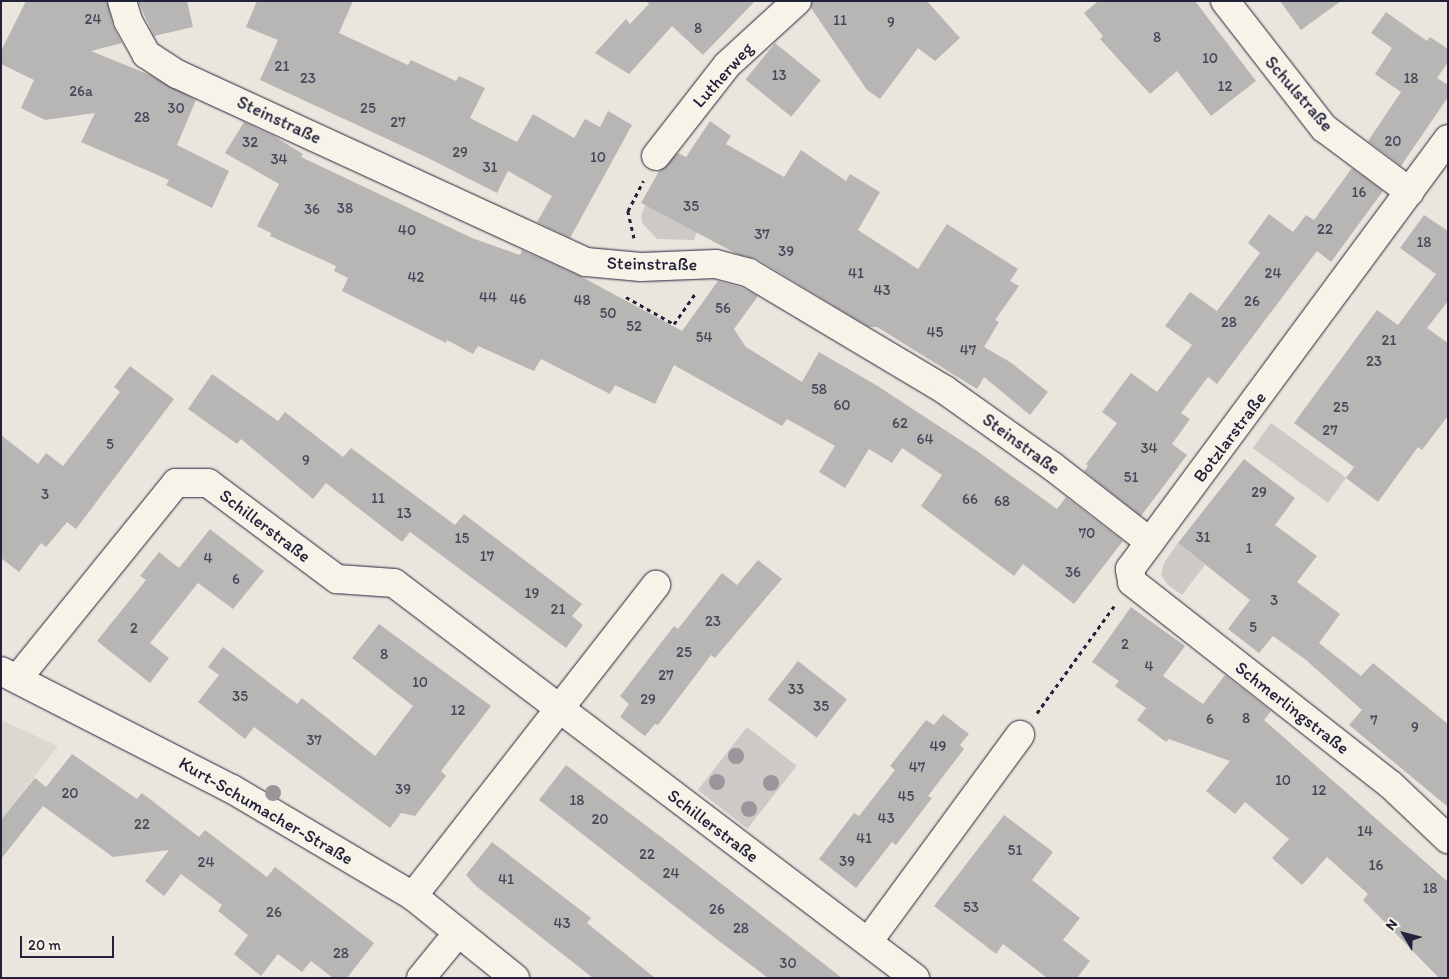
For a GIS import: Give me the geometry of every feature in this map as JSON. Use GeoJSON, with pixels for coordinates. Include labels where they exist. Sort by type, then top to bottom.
{"type":"FeatureCollection","features":[{"type":"Feature","properties":{"kind":"street","name":"Steinstraße"},"geometry":{"type":"LineString","coordinates":[[122,1],[128,21],[146,54],[177,74],[586,262],[641,267],[716,264],[749,273],[945,390],[1052,466],[1150,542]]}},
{"type":"Feature","properties":{"kind":"street","name":"Lutherweg"},"geometry":{"type":"LineString","coordinates":[[656,156],[727,65],[798,1]]}},
{"type":"Feature","properties":{"kind":"street","name":"Schulstraße"},"geometry":{"type":"LineString","coordinates":[[1225,1],[1324,128],[1410,192]]}},
{"type":"Feature","properties":{"kind":"street","name":"Botzlarstraße"},"geometry":{"type":"LineString","coordinates":[[1132,582],[1130,569],[1410,192],[1438,174],[1448,140]]}},
{"type":"Feature","properties":{"kind":"street","name":"Schillerstraße"},"geometry":{"type":"LineString","coordinates":[[10,675],[176,483],[208,483],[337,579],[394,583],[915,978]]}},
{"type":"Feature","properties":{"kind":"street","name":"Schmerlingstraße"},"geometry":{"type":"LineString","coordinates":[[1132,582],[1391,785],[1448,839]]}},
{"type":"Feature","properties":{"kind":"street"},"geometry":{"type":"LineString","coordinates":[[413,896],[656,585]]}},
{"type":"Feature","properties":{"kind":"street","name":"Kurt-Schumacher-Straße"},"geometry":{"type":"LineString","coordinates":[[10,675],[232,789],[413,896],[457,934],[515,978]]}},
{"type":"Feature","properties":{"kind":"street"},"geometry":{"type":"LineString","coordinates":[[868,942],[1020,736]]}},
{"type":"Feature","properties":{"kind":"street"},"geometry":{"type":"LineString","coordinates":[[420,978],[457,934]]}},
{"type":"Feature","properties":{"kind":"path"},"geometry":{"type":"LineString","coordinates":[[641,267],[628,211],[656,156]]}},
{"type":"Feature","properties":{"kind":"path"},"geometry":{"type":"LineString","coordinates":[[1020,736],[1132,582]]}},
{"type":"Feature","properties":{"kind":"shaded area"},"geometry":{"type":"Polygon","coordinates":[[[645,205],[697,232],[694,240],[657,239],[642,223],[641,216],[645,205]]]}},
{"type":"Feature","properties":{"kind":"shaded area"},"geometry":{"type":"Polygon","coordinates":[[[1271,423],[1346,478],[1328,503],[1253,448],[1271,423]]]}},
{"type":"Feature","properties":{"kind":"shaded area"},"geometry":{"type":"Polygon","coordinates":[[[1178,543],[1205,565],[1182,595],[1168,585],[1161,575],[1164,563],[1178,543]]]}},
{"type":"Feature","properties":{"kind":"shaded area"},"geometry":{"type":"Polygon","coordinates":[[[1,720],[58,746],[1,821],[1,720]]]}},
{"type":"Feature","properties":{"kind":"shaded area"},"geometry":{"type":"Polygon","coordinates":[[[747,727],[797,766],[747,829],[698,790],[747,727]]]}},
{"type":"Feature","properties":{"kind":"building"},"geometry":{"type":"Polygon","coordinates":[[[26,1],[107,1],[113,26],[122,43],[91,51],[150,75],[196,100],[177,145],[229,171],[212,208],[166,185],[169,180],[81,142],[95,113],[45,120],[21,108],[34,80],[1,64],[1,51],[26,1]]]}},
{"type":"Feature","properties":{"kind":"building"},"geometry":{"type":"Polygon","coordinates":[[[138,1],[187,1],[193,27],[154,36],[138,1]]]}},
{"type":"Feature","properties":{"kind":"building"},"geometry":{"type":"Polygon","coordinates":[[[257,1],[353,1],[339,33],[408,65],[411,60],[456,81],[459,76],[485,88],[470,118],[517,142],[533,114],[574,138],[585,119],[600,127],[608,111],[632,125],[570,238],[537,222],[552,196],[508,171],[497,193],[426,157],[260,80],[278,40],[246,27],[257,1]]]}},
{"type":"Feature","properties":{"kind":"building"},"geometry":{"type":"Polygon","coordinates":[[[646,1],[755,1],[703,55],[672,26],[629,74],[595,53],[626,19],[630,24],[649,4],[646,1]]]}},
{"type":"Feature","properties":{"kind":"building"},"geometry":{"type":"Polygon","coordinates":[[[812,1],[927,1],[960,38],[935,61],[918,48],[880,99],[867,90],[811,8],[812,1]]]}},
{"type":"Feature","properties":{"kind":"building"},"geometry":{"type":"Polygon","coordinates":[[[1098,1],[1195,1],[1256,81],[1211,116],[1177,71],[1150,94],[1100,39],[1103,36],[1084,13],[1098,1]]]}},
{"type":"Feature","properties":{"kind":"building"},"geometry":{"type":"Polygon","coordinates":[[[1280,1],[1341,1],[1301,30],[1280,1]]]}},
{"type":"Feature","properties":{"kind":"building"},"geometry":{"type":"Polygon","coordinates":[[[1386,12],[1427,41],[1430,37],[1448,49],[1448,62],[1437,78],[1448,85],[1448,97],[1401,166],[1368,141],[1401,92],[1375,74],[1392,48],[1371,33],[1386,12]]]}},
{"type":"Feature","properties":{"kind":"building"},"geometry":{"type":"Polygon","coordinates":[[[775,43],[821,80],[791,117],[745,80],[775,43]]]}},
{"type":"Feature","properties":{"kind":"building"},"geometry":{"type":"Polygon","coordinates":[[[710,121],[731,136],[726,144],[784,177],[801,150],[846,181],[850,174],[880,192],[858,230],[918,269],[947,224],[1018,269],[1010,281],[1019,286],[995,320],[999,322],[984,347],[1010,362],[1048,392],[1030,415],[984,377],[977,389],[877,327],[869,327],[757,259],[737,254],[641,203],[659,171],[678,153],[686,157],[710,121]]]}},
{"type":"Feature","properties":{"kind":"building"},"geometry":{"type":"Polygon","coordinates":[[[244,122],[272,135],[303,154],[301,157],[472,238],[520,255],[522,250],[582,277],[682,331],[718,281],[743,288],[758,296],[734,329],[746,347],[802,382],[819,352],[876,385],[977,451],[1057,509],[1066,497],[1123,541],[1074,604],[1023,564],[1014,576],[921,506],[942,475],[902,448],[892,463],[869,449],[845,488],[819,472],[835,446],[787,419],[782,426],[674,365],[655,404],[615,385],[610,394],[541,359],[534,371],[478,346],[473,354],[447,340],[446,343],[342,291],[348,278],[334,271],[336,266],[270,236],[271,233],[257,226],[279,184],[225,153],[244,122]]]}},
{"type":"Feature","properties":{"kind":"building"},"geometry":{"type":"Polygon","coordinates":[[[1352,168],[1383,191],[1331,262],[1317,251],[1217,384],[1208,377],[1181,413],[1190,419],[1172,444],[1187,455],[1141,516],[1084,471],[1088,466],[1086,464],[1117,423],[1102,412],[1131,373],[1157,392],[1192,345],[1165,326],[1190,292],[1217,311],[1260,253],[1248,243],[1269,214],[1293,232],[1306,215],[1314,220],[1352,168]]]}},
{"type":"Feature","properties":{"kind":"building"},"geometry":{"type":"Polygon","coordinates":[[[1424,215],[1448,231],[1448,301],[1427,328],[1448,343],[1448,416],[1422,450],[1418,447],[1378,502],[1346,478],[1354,467],[1294,423],[1377,310],[1398,325],[1436,274],[1400,248],[1424,215]]]}},
{"type":"Feature","properties":{"kind":"building"},"geometry":{"type":"Polygon","coordinates":[[[130,366],[174,399],[76,529],[67,522],[46,547],[41,543],[19,572],[1,558],[1,435],[38,464],[46,453],[63,466],[120,392],[114,387],[130,366]]]}},
{"type":"Feature","properties":{"kind":"building"},"geometry":{"type":"Polygon","coordinates":[[[212,374],[278,421],[285,412],[343,457],[351,448],[455,525],[464,514],[582,604],[572,616],[583,625],[566,648],[410,532],[402,542],[326,483],[313,499],[241,439],[237,444],[188,409],[212,374]]]}},
{"type":"Feature","properties":{"kind":"building"},"geometry":{"type":"Polygon","coordinates":[[[1244,459],[1295,498],[1275,525],[1317,556],[1297,582],[1340,614],[1319,643],[1361,676],[1373,663],[1448,724],[1448,807],[1349,725],[1362,710],[1306,660],[1273,636],[1259,653],[1228,629],[1250,600],[1178,543],[1244,459]]]}},
{"type":"Feature","properties":{"kind":"building"},"geometry":{"type":"Polygon","coordinates":[[[210,529],[264,571],[233,609],[198,583],[150,643],[169,658],[150,683],[97,641],[146,580],[140,576],[159,552],[179,568],[210,529]]]}},
{"type":"Feature","properties":{"kind":"building"},"geometry":{"type":"Polygon","coordinates":[[[758,560],[782,579],[715,658],[711,655],[658,725],[655,724],[645,736],[620,717],[629,704],[620,696],[674,626],[678,629],[722,573],[737,585],[758,560]]]}},
{"type":"Feature","properties":{"kind":"building"},"geometry":{"type":"Polygon","coordinates":[[[1131,607],[1185,646],[1163,676],[1203,704],[1225,675],[1271,711],[1264,720],[1448,882],[1448,978],[1439,978],[1363,900],[1368,894],[1327,857],[1302,885],[1272,858],[1289,839],[1245,802],[1235,814],[1206,791],[1230,761],[1169,739],[1166,742],[1137,720],[1146,708],[1115,686],[1119,681],[1092,662],[1131,607]]]}},
{"type":"Feature","properties":{"kind":"building"},"geometry":{"type":"Polygon","coordinates":[[[379,624],[491,706],[441,771],[446,776],[415,816],[401,813],[390,828],[254,727],[245,739],[198,702],[219,675],[208,667],[223,647],[297,704],[302,698],[375,756],[413,706],[352,658],[379,624]]]}},
{"type":"Feature","properties":{"kind":"building"},"geometry":{"type":"Polygon","coordinates":[[[798,661],[847,699],[817,738],[768,700],[798,661]]]}},
{"type":"Feature","properties":{"kind":"building"},"geometry":{"type":"Polygon","coordinates":[[[943,714],[969,734],[960,745],[964,749],[928,796],[932,798],[896,845],[892,842],[856,888],[819,859],[854,813],[859,816],[895,770],[890,766],[926,720],[934,725],[943,714]]]}},
{"type":"Feature","properties":{"kind":"building"},"geometry":{"type":"Polygon","coordinates":[[[72,754],[137,799],[142,793],[199,837],[205,830],[267,877],[275,867],[374,943],[347,978],[333,978],[311,961],[302,972],[278,954],[261,976],[234,954],[248,935],[218,911],[222,905],[181,874],[164,896],[145,881],[169,850],[113,857],[43,806],[1,859],[1,820],[35,778],[46,787],[72,754]]]}},
{"type":"Feature","properties":{"kind":"building"},"geometry":{"type":"Polygon","coordinates":[[[566,765],[842,978],[768,978],[715,938],[539,800],[566,765]]]}},
{"type":"Feature","properties":{"kind":"building"},"geometry":{"type":"Polygon","coordinates":[[[1004,815],[1053,852],[1032,880],[1080,918],[1063,940],[1090,961],[1077,978],[1047,978],[1003,944],[996,954],[934,906],[1004,815]]]}},
{"type":"Feature","properties":{"kind":"building"},"geometry":{"type":"Polygon","coordinates":[[[492,842],[591,918],[587,923],[655,978],[593,978],[476,886],[466,875],[492,842]]]}}]}
